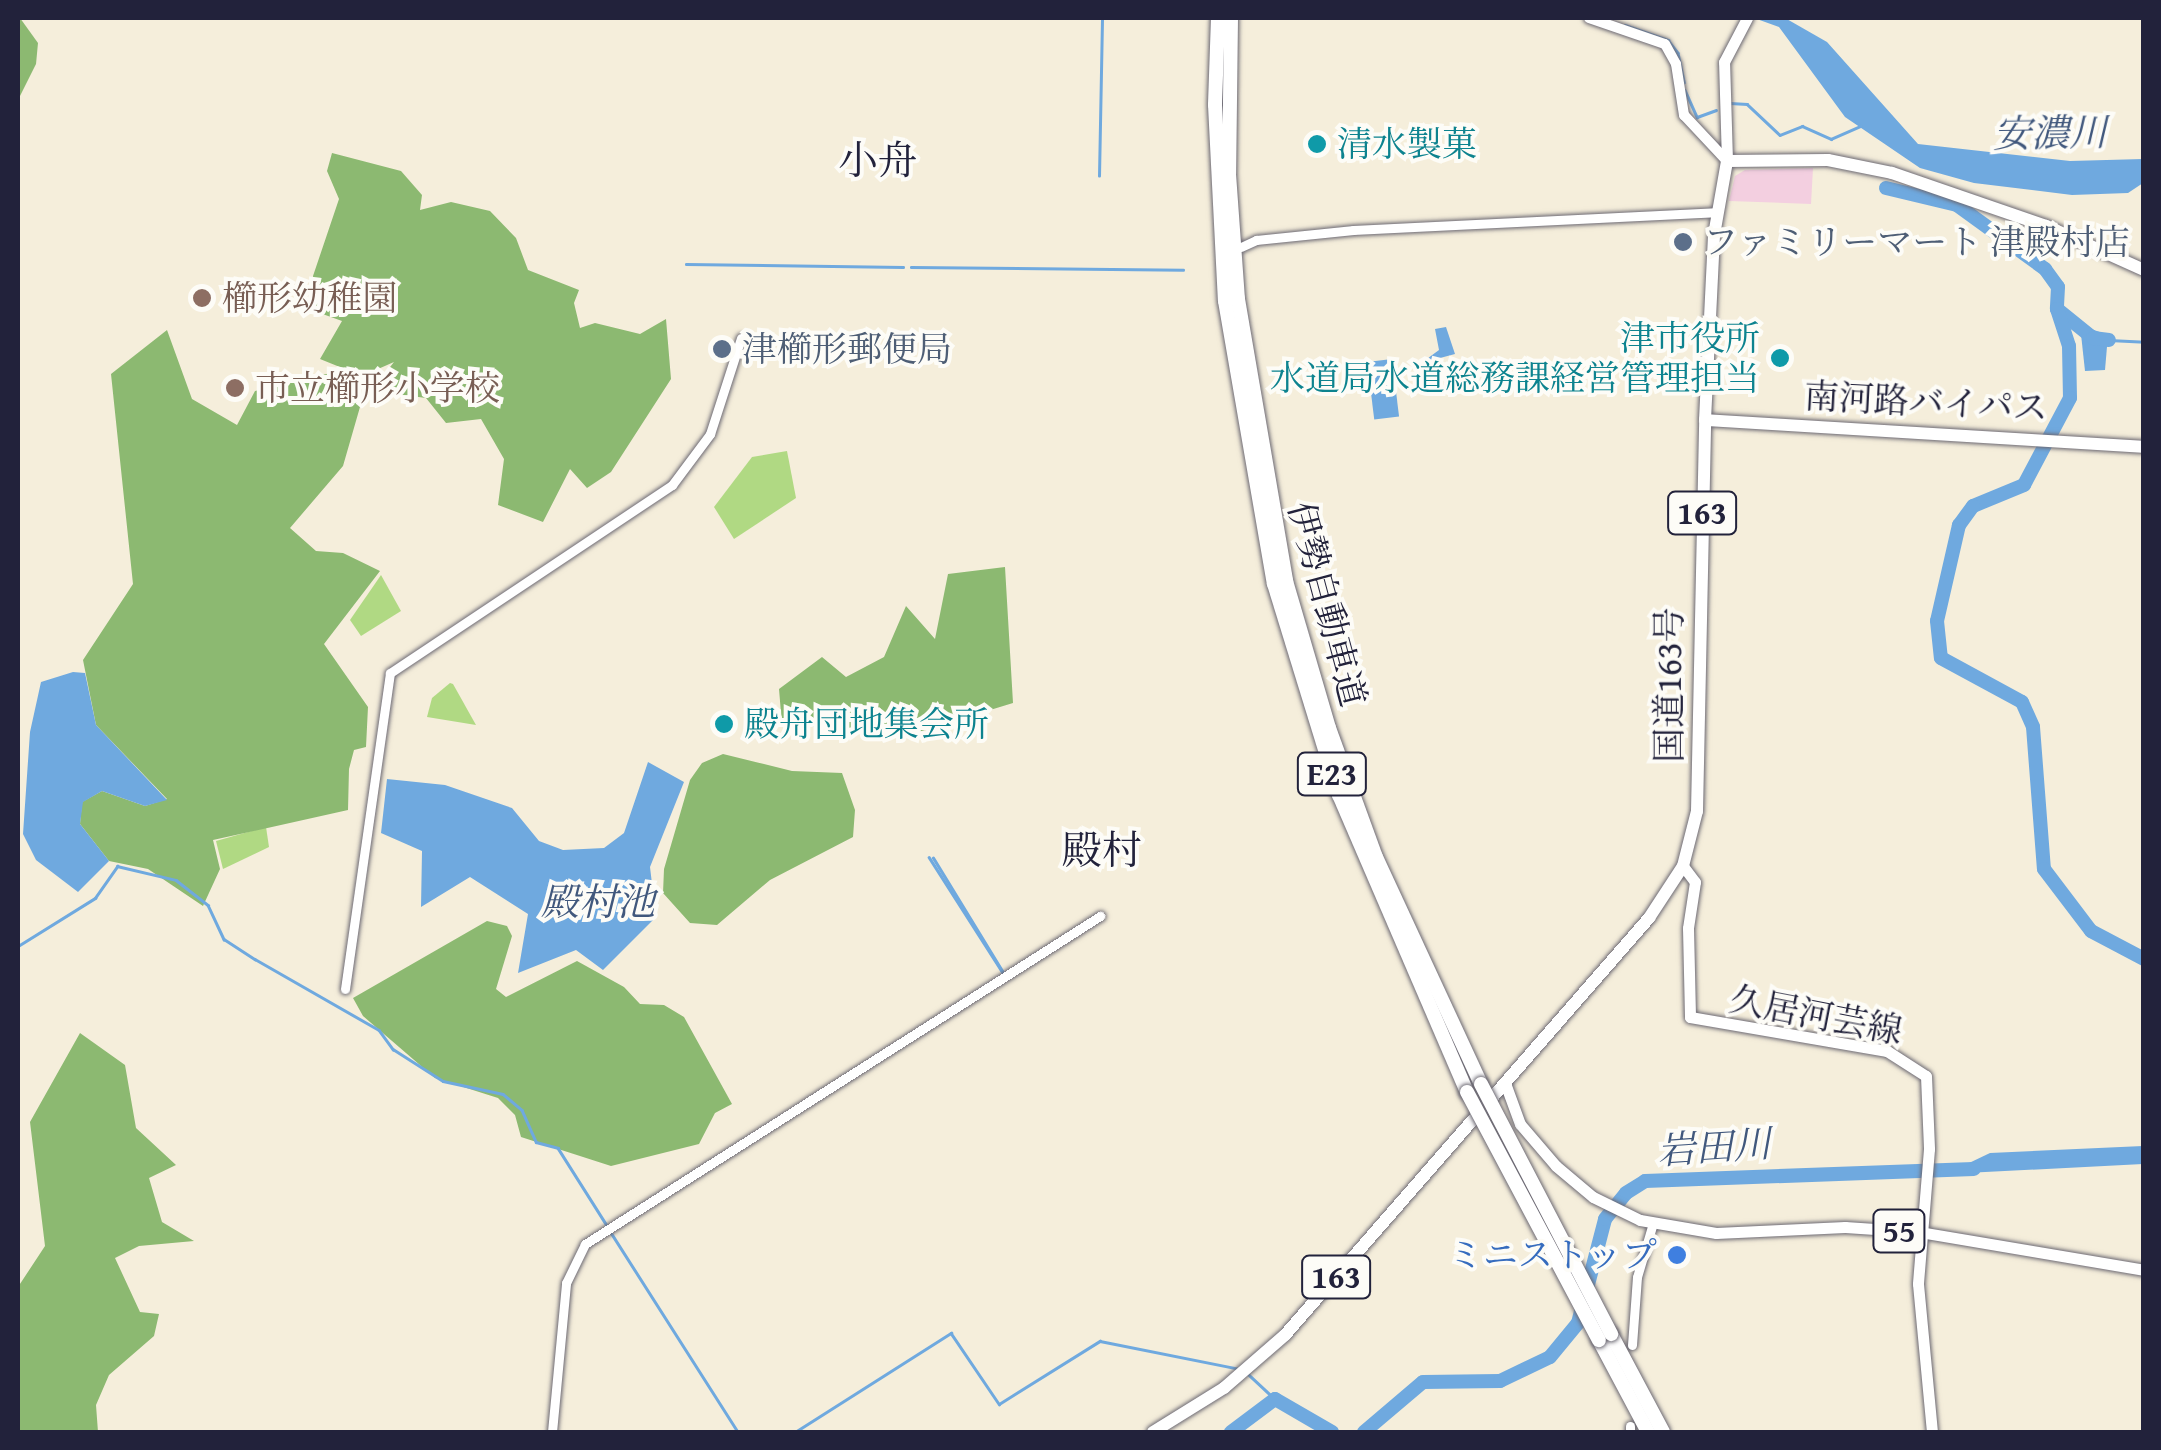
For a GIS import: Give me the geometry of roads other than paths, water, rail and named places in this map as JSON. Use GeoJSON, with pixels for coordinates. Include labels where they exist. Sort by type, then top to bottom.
{"type":"FeatureCollection","features":[{"type":"Feature","properties":{"kind":"highway","name":"伊勢自動車道"},"geometry":{"type":"LineString","coordinates":[[1218,18],[1225,300],[1258,483],[1298,670],[1339,795],[1467,1092],[1663,1432]]}},
{"type":"Feature","properties":{"kind":"highway","name":"伊勢自動車道"},"geometry":{"type":"LineString","coordinates":[[1222,104],[1231,18]]}},
{"type":"Feature","properties":{"kind":"highway"},"geometry":{"type":"LineString","coordinates":[[1727,161],[1828,160],[1880,170],[2046,226],[2144,270]]}},
{"type":"Feature","properties":{"kind":"highway","name":"国道163号"},"geometry":{"type":"LineString","coordinates":[[1153,1432],[1224,1388],[1277,1342],[1649,918],[1683,866],[1698,794],[1705,420],[1716,212],[1727,161]]}},
{"type":"Feature","properties":{"kind":"highway","name":"南河路バイパス"},"geometry":{"type":"LineString","coordinates":[[1705,420],[2144,447]]}},
{"type":"Feature","properties":{"kind":"highway","name":"伊勢自動車道"},"geometry":{"type":"LineString","coordinates":[[1258,483],[1334,744],[1390,889],[1648,1432]]}},
{"type":"Feature","properties":{"kind":"main road"},"geometry":{"type":"LineString","coordinates":[[1589,18],[1665,44],[1676,64],[1682,112],[1727,161]]}},
{"type":"Feature","properties":{"kind":"main road"},"geometry":{"type":"LineString","coordinates":[[1727,161],[1721,89],[1738,32],[1747,18]]}},
{"type":"Feature","properties":{"kind":"main road","name":"久居河芸線"},"geometry":{"type":"LineString","coordinates":[[1683,866],[1695,882],[1688,928],[1690,1017],[1907,1059],[1930,1091],[1918,1284],[1932,1432]]}},
{"type":"Feature","properties":{"kind":"main road","name":"55"},"geometry":{"type":"LineString","coordinates":[[1505,1083],[1520,1124],[1578,1186],[1646,1221],[1716,1233],[1825,1228],[1920,1232],[2144,1270]]}},
{"type":"Feature","properties":{"kind":"street"},"geometry":{"type":"LineString","coordinates":[[1241,247],[1256,240],[1353,230],[1716,212]]}},
{"type":"Feature","properties":{"kind":"street"},"geometry":{"type":"LineString","coordinates":[[344,989],[390,672],[672,484],[710,434],[741,338]]}},
{"type":"Feature","properties":{"kind":"street"},"geometry":{"type":"LineString","coordinates":[[552,1432],[566,1283],[585,1244],[1100,916]]}},
{"type":"Feature","properties":{"kind":"street"},"geometry":{"type":"LineString","coordinates":[[1632,1344],[1646,1221]]}},
{"type":"Feature","properties":{"kind":"water"},"geometry":{"type":"Polygon","coordinates":[[[1754,18],[1785,18],[1827,42],[1918,144],[2070,161],[2143,159],[2143,183],[2128,193],[2072,195],[1974,183],[1920,168],[1845,117],[1779,27],[1754,18]]]}},
{"type":"Feature","properties":{"kind":"water"},"geometry":{"type":"Polygon","coordinates":[[[2080,325],[2108,335],[2105,370],[2085,371],[2080,325]]]}},
{"type":"Feature","properties":{"kind":"water"},"geometry":{"type":"Polygon","coordinates":[[[1446,327],[1455,354],[1440,358],[1429,376],[1420,364],[1439,350],[1435,329],[1446,327]]]}},
{"type":"Feature","properties":{"kind":"water"},"geometry":{"type":"Polygon","coordinates":[[[1392,359],[1399,417],[1374,420],[1367,362],[1392,359]]]}},
{"type":"Feature","properties":{"kind":"water"},"geometry":{"type":"Polygon","coordinates":[[[73,672],[85,673],[96,725],[167,800],[145,806],[102,791],[83,802],[80,824],[109,861],[78,892],[36,860],[23,834],[30,732],[41,682],[73,672]]]}},
{"type":"Feature","properties":{"kind":"water","name":"殿村池"},"geometry":{"type":"Polygon","coordinates":[[[648,762],[684,782],[650,867],[656,917],[603,970],[576,950],[518,973],[528,914],[470,877],[421,907],[422,851],[381,833],[387,779],[445,785],[512,808],[539,841],[563,850],[604,848],[624,833],[648,762]]]}},
{"type":"Feature","properties":{"kind":"water"},"geometry":{"type":"Polygon","coordinates":[[[2143,1146],[2143,1164],[1946,1174],[1990,1153],[2143,1146]]]}},
{"type":"Feature","properties":{"kind":"waterway"},"geometry":{"type":"LineString","coordinates":[[1099,176],[1102,18]]}},
{"type":"Feature","properties":{"kind":"waterway"},"geometry":{"type":"LineString","coordinates":[[1625,25],[1668,40],[1678,53],[1684,82]]}},
{"type":"Feature","properties":{"kind":"waterway"},"geometry":{"type":"LineString","coordinates":[[1685,90],[1697,117],[1716,110]]}},
{"type":"Feature","properties":{"kind":"waterway"},"geometry":{"type":"LineString","coordinates":[[1730,103],[1747,104],[1780,135],[1802,126],[1831,139],[1860,126]]}},
{"type":"Feature","properties":{"kind":"waterway"},"geometry":{"type":"LineString","coordinates":[[1886,188],[1957,205],[2045,269],[2058,287],[2057,309],[2093,338],[2109,340]]}},
{"type":"Feature","properties":{"kind":"waterway"},"geometry":{"type":"LineString","coordinates":[[686,264],[903,267]]}},
{"type":"Feature","properties":{"kind":"waterway"},"geometry":{"type":"LineString","coordinates":[[911,267],[1183,270]]}},
{"type":"Feature","properties":{"kind":"waterway"},"geometry":{"type":"LineString","coordinates":[[2057,309],[2069,346],[2070,398],[2024,485],[1973,506],[1959,525],[1937,621],[1941,658],[2022,702],[2033,727],[2044,869],[2091,931],[2144,959]]}},
{"type":"Feature","properties":{"kind":"waterway"},"geometry":{"type":"LineString","coordinates":[[2109,340],[2144,342]]}},
{"type":"Feature","properties":{"kind":"waterway"},"geometry":{"type":"LineString","coordinates":[[929,857],[1005,976],[933,858]]}},
{"type":"Feature","properties":{"kind":"waterway"},"geometry":{"type":"LineString","coordinates":[[18,946],[95,898],[117,866],[176,880],[208,905],[224,939],[379,1030],[393,1049],[443,1081],[503,1094],[522,1110],[536,1142],[558,1148],[606,1224]]}},
{"type":"Feature","properties":{"kind":"waterway","name":"岩田川"},"geometry":{"type":"LineString","coordinates":[[1364,1432],[1423,1382],[1500,1381],[1550,1357],[1578,1323],[1605,1219],[1626,1193],[1645,1181],[1974,1169]]}},
{"type":"Feature","properties":{"kind":"waterway"},"geometry":{"type":"LineString","coordinates":[[610,1231],[738,1432]]}},
{"type":"Feature","properties":{"kind":"waterway"},"geometry":{"type":"LineString","coordinates":[[795,1432],[951,1333],[999,1404],[1100,1341],[1240,1369]]}},
{"type":"Feature","properties":{"kind":"waterway"},"geometry":{"type":"LineString","coordinates":[[1247,1373],[1275,1399]]}},
{"type":"Feature","properties":{"kind":"waterway","name":"岩田川"},"geometry":{"type":"LineString","coordinates":[[1231,1432],[1275,1399],[1332,1432]]}},
{"type":"Feature","properties":{"kind":"waterway","name":"岩田川"},"geometry":{"type":"LineString","coordinates":[[1239,1423],[1240,1432]]}},
{"type":"Feature","properties":{"kind":"place","name":"清水製菓"},"geometry":{"type":"Point","coordinates":[1317,144]}},
{"type":"Feature","properties":{"kind":"place","name":"ファミリーマート 津殿村店"},"geometry":{"type":"Point","coordinates":[1683,242]}},
{"type":"Feature","properties":{"kind":"place","name":"櫛形幼稚園"},"geometry":{"type":"Point","coordinates":[202,298]}},
{"type":"Feature","properties":{"kind":"place","name":"津櫛形郵便局"},"geometry":{"type":"Point","coordinates":[722,349]}},
{"type":"Feature","properties":{"kind":"place","name":"津市役所 水道局水道総務課経営管理担当"},"geometry":{"type":"Point","coordinates":[1780,358]}},
{"type":"Feature","properties":{"kind":"place","name":"市立櫛形小学校"},"geometry":{"type":"Point","coordinates":[235,388]}},
{"type":"Feature","properties":{"kind":"place","name":"殿舟団地集会所"},"geometry":{"type":"Point","coordinates":[724,724]}},
{"type":"Feature","properties":{"kind":"place","name":"ミニストップ"},"geometry":{"type":"Point","coordinates":[1677,1255]}},
{"type":"Feature","properties":{"kind":"district","name":"小舟"},"geometry":{"type":"Point","coordinates":[878,160]}},
{"type":"Feature","properties":{"kind":"district","name":"殿村"},"geometry":{"type":"Point","coordinates":[1102,850]}},
{"type":"Feature","properties":{"kind":"water label","name":"安濃川"},"geometry":{"type":"Point","coordinates":[2050,133]}}]}
